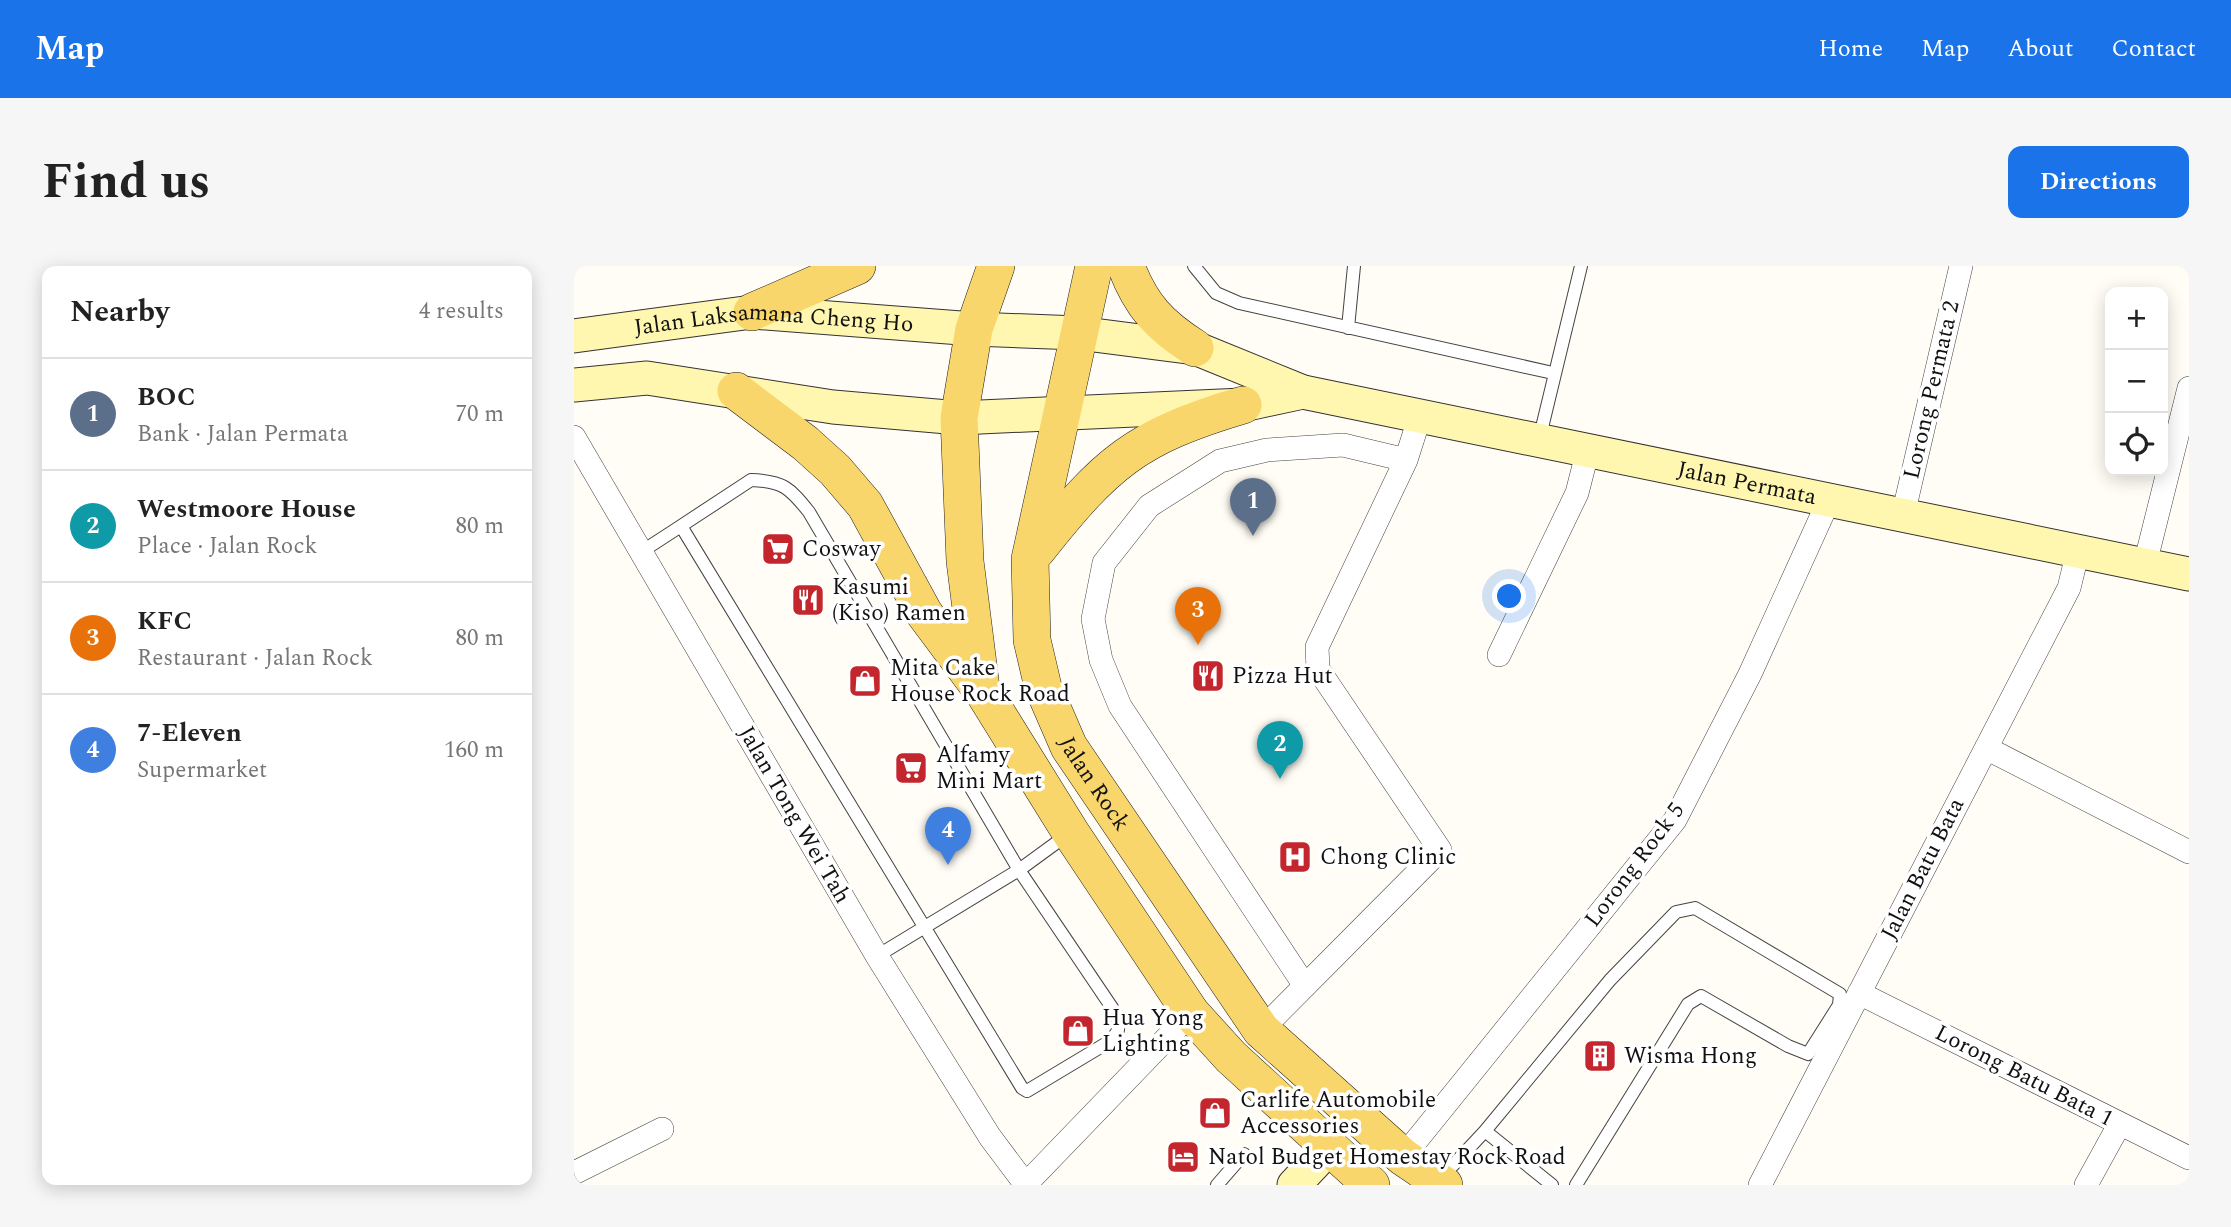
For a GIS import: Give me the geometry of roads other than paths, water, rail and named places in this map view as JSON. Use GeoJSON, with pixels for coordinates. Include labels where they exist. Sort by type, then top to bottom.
{"type":"FeatureCollection","features":[{"type":"Feature","properties":{"kind":"main road"},"geometry":{"type":"LineString","coordinates":[[752,312],[857,266]]}},
{"type":"Feature","properties":{"kind":"main road","name":"Jalan Rock"},"geometry":{"type":"LineString","coordinates":[[996,266],[974,329],[959,418],[965,561],[981,688],[1071,833],[1191,1013],[1231,1057],[1328,1149],[1371,1185]]}},
{"type":"Feature","properties":{"kind":"main road","name":"Jalan Rock"},"geometry":{"type":"LineString","coordinates":[[1094,266],[1030,559],[1032,640],[1043,687],[1069,747],[1261,1030],[1403,1157],[1441,1183]]}},
{"type":"Feature","properties":{"kind":"main road"},"geometry":{"type":"LineString","coordinates":[[1126,266],[1142,300],[1165,329],[1195,348]]}},
{"type":"Feature","properties":{"kind":"main road"},"geometry":{"type":"LineString","coordinates":[[736,391],[806,443],[835,470],[865,505],[924,613],[981,688]]}},
{"type":"Feature","properties":{"kind":"main road"},"geometry":{"type":"LineString","coordinates":[[1030,559],[1083,492],[1140,444],[1188,421],[1243,405]]}},
{"type":"Feature","properties":{"kind":"street","name":"Lorong Permata 2"},"geometry":{"type":"LineString","coordinates":[[1903,515],[1961,266]]}},
{"type":"Feature","properties":{"kind":"street","name":"Jalan Laksamana Cheng Ho"},"geometry":{"type":"LineString","coordinates":[[574,336],[752,312],[974,329],[1078,333],[1195,348],[1303,392]]}},
{"type":"Feature","properties":{"kind":"street"},"geometry":{"type":"LineString","coordinates":[[574,385],[647,378],[833,407],[959,418],[1243,405],[1303,392]]}},
{"type":"Feature","properties":{"kind":"street"},"geometry":{"type":"LineString","coordinates":[[2145,565],[2189,388]]}},
{"type":"Feature","properties":{"kind":"street","name":"Jalan Permata"},"geometry":{"type":"LineString","coordinates":[[1303,392],[2189,573]]}},
{"type":"Feature","properties":{"kind":"street"},"geometry":{"type":"LineString","coordinates":[[1261,1030],[1440,850],[1318,668],[1315,657],[1317,647],[1406,460],[1420,415]]}},
{"type":"Feature","properties":{"kind":"street","name":"Jalan Tong Wei Tah"},"geometry":{"type":"LineString","coordinates":[[574,437],[877,956],[990,1137],[1025,1185]]}},
{"type":"Feature","properties":{"kind":"street"},"geometry":{"type":"LineString","coordinates":[[1305,986],[1120,706],[1101,660],[1093,619],[1095,607],[1104,562],[1149,506],[1220,461],[1267,450],[1343,445],[1406,460]]}},
{"type":"Feature","properties":{"kind":"street"},"geometry":{"type":"LineString","coordinates":[[1499,655],[1577,493],[1588,450]]}},
{"type":"Feature","properties":{"kind":"street","name":"Lorong Rock 5"},"geometry":{"type":"LineString","coordinates":[[1403,1157],[1675,820],[1750,674],[1829,500]]}},
{"type":"Feature","properties":{"kind":"street","name":"Jalan Batu Bata"},"geometry":{"type":"LineString","coordinates":[[1760,1185],[2069,588],[2078,551]]}},
{"type":"Feature","properties":{"kind":"street"},"geometry":{"type":"LineString","coordinates":[[1986,748],[2189,852]]}},
{"type":"Feature","properties":{"kind":"street","name":"Lorong Batu Bata 1"},"geometry":{"type":"LineString","coordinates":[[1860,993],[2119,1125],[2189,1157]]}},
{"type":"Feature","properties":{"kind":"street"},"geometry":{"type":"LineString","coordinates":[[1025,1185],[1191,1013]]}},
{"type":"Feature","properties":{"kind":"street"},"geometry":{"type":"LineString","coordinates":[[2086,1185],[2119,1125]]}},
{"type":"Feature","properties":{"kind":"street"},"geometry":{"type":"LineString","coordinates":[[574,1173],[662,1129]]}},
{"type":"Feature","properties":{"kind":"street"},"geometry":{"type":"LineString","coordinates":[[1294,1185],[1328,1149]]}},
{"type":"Feature","properties":{"kind":"lane"},"geometry":{"type":"LineString","coordinates":[[1194,266],[1216,293],[1239,303],[1553,373]]}},
{"type":"Feature","properties":{"kind":"lane"},"geometry":{"type":"LineString","coordinates":[[1348,328],[1354,266]]}},
{"type":"Feature","properties":{"kind":"lane"},"geometry":{"type":"LineString","coordinates":[[1539,440],[1553,373],[1581,266]]}},
{"type":"Feature","properties":{"kind":"lane"},"geometry":{"type":"LineString","coordinates":[[641,552],[751,480],[772,481],[791,489],[809,512],[1019,870],[1119,1018],[1118,1030],[1111,1040],[1027,1091],[1022,1088],[923,929],[681,526]]}},
{"type":"Feature","properties":{"kind":"lane"},"geometry":{"type":"LineString","coordinates":[[877,956],[1019,870],[1071,833]]}},
{"type":"Feature","properties":{"kind":"lane"},"geometry":{"type":"LineString","coordinates":[[1441,1183],[1610,981],[1676,912],[1695,908],[1840,994],[1839,1005],[1808,1054],[1788,1046],[1701,996],[1688,1004],[1576,1185]]}},
{"type":"Feature","properties":{"kind":"lane"},"geometry":{"type":"LineString","coordinates":[[1485,1131],[1552,1185]]}},
{"type":"Feature","properties":{"kind":"lane"},"geometry":{"type":"LineString","coordinates":[[1217,1185],[1244,1154]]}},
{"type":"Feature","properties":{"kind":"place","name":"BOC"},"geometry":{"type":"Point","coordinates":[1253,536]}},
{"type":"Feature","properties":{"kind":"place","name":"Cosway"},"geometry":{"type":"Point","coordinates":[778,549]}},
{"type":"Feature","properties":{"kind":"place","name":"Kasumi (Kiso) Ramen"},"geometry":{"type":"Point","coordinates":[808,600]}},
{"type":"Feature","properties":{"kind":"place","name":"KFC"},"geometry":{"type":"Point","coordinates":[1198,645]}},
{"type":"Feature","properties":{"kind":"place","name":"Pizza Hut"},"geometry":{"type":"Point","coordinates":[1208,676]}},
{"type":"Feature","properties":{"kind":"place","name":"Mita Cake House Rock Road"},"geometry":{"type":"Point","coordinates":[865,681]}},
{"type":"Feature","properties":{"kind":"place","name":"Alfamy Mini Mart"},"geometry":{"type":"Point","coordinates":[911,768]}},
{"type":"Feature","properties":{"kind":"place","name":"Westmoore House"},"geometry":{"type":"Point","coordinates":[1280,779]}},
{"type":"Feature","properties":{"kind":"place","name":"Chong Clinic"},"geometry":{"type":"Point","coordinates":[1295,857]}},
{"type":"Feature","properties":{"kind":"place","name":"7-Eleven"},"geometry":{"type":"Point","coordinates":[948,865]}},
{"type":"Feature","properties":{"kind":"place","name":"Hua Yong Lighting"},"geometry":{"type":"Point","coordinates":[1078,1031]}},
{"type":"Feature","properties":{"kind":"place","name":"Wisma Hong"},"geometry":{"type":"Point","coordinates":[1600,1056]}},
{"type":"Feature","properties":{"kind":"place","name":"Carlife Automobile Accessories"},"geometry":{"type":"Point","coordinates":[1215,1113]}},
{"type":"Feature","properties":{"kind":"place","name":"Natol Budget Homestay Rock Road"},"geometry":{"type":"Point","coordinates":[1183,1157]}}]}
